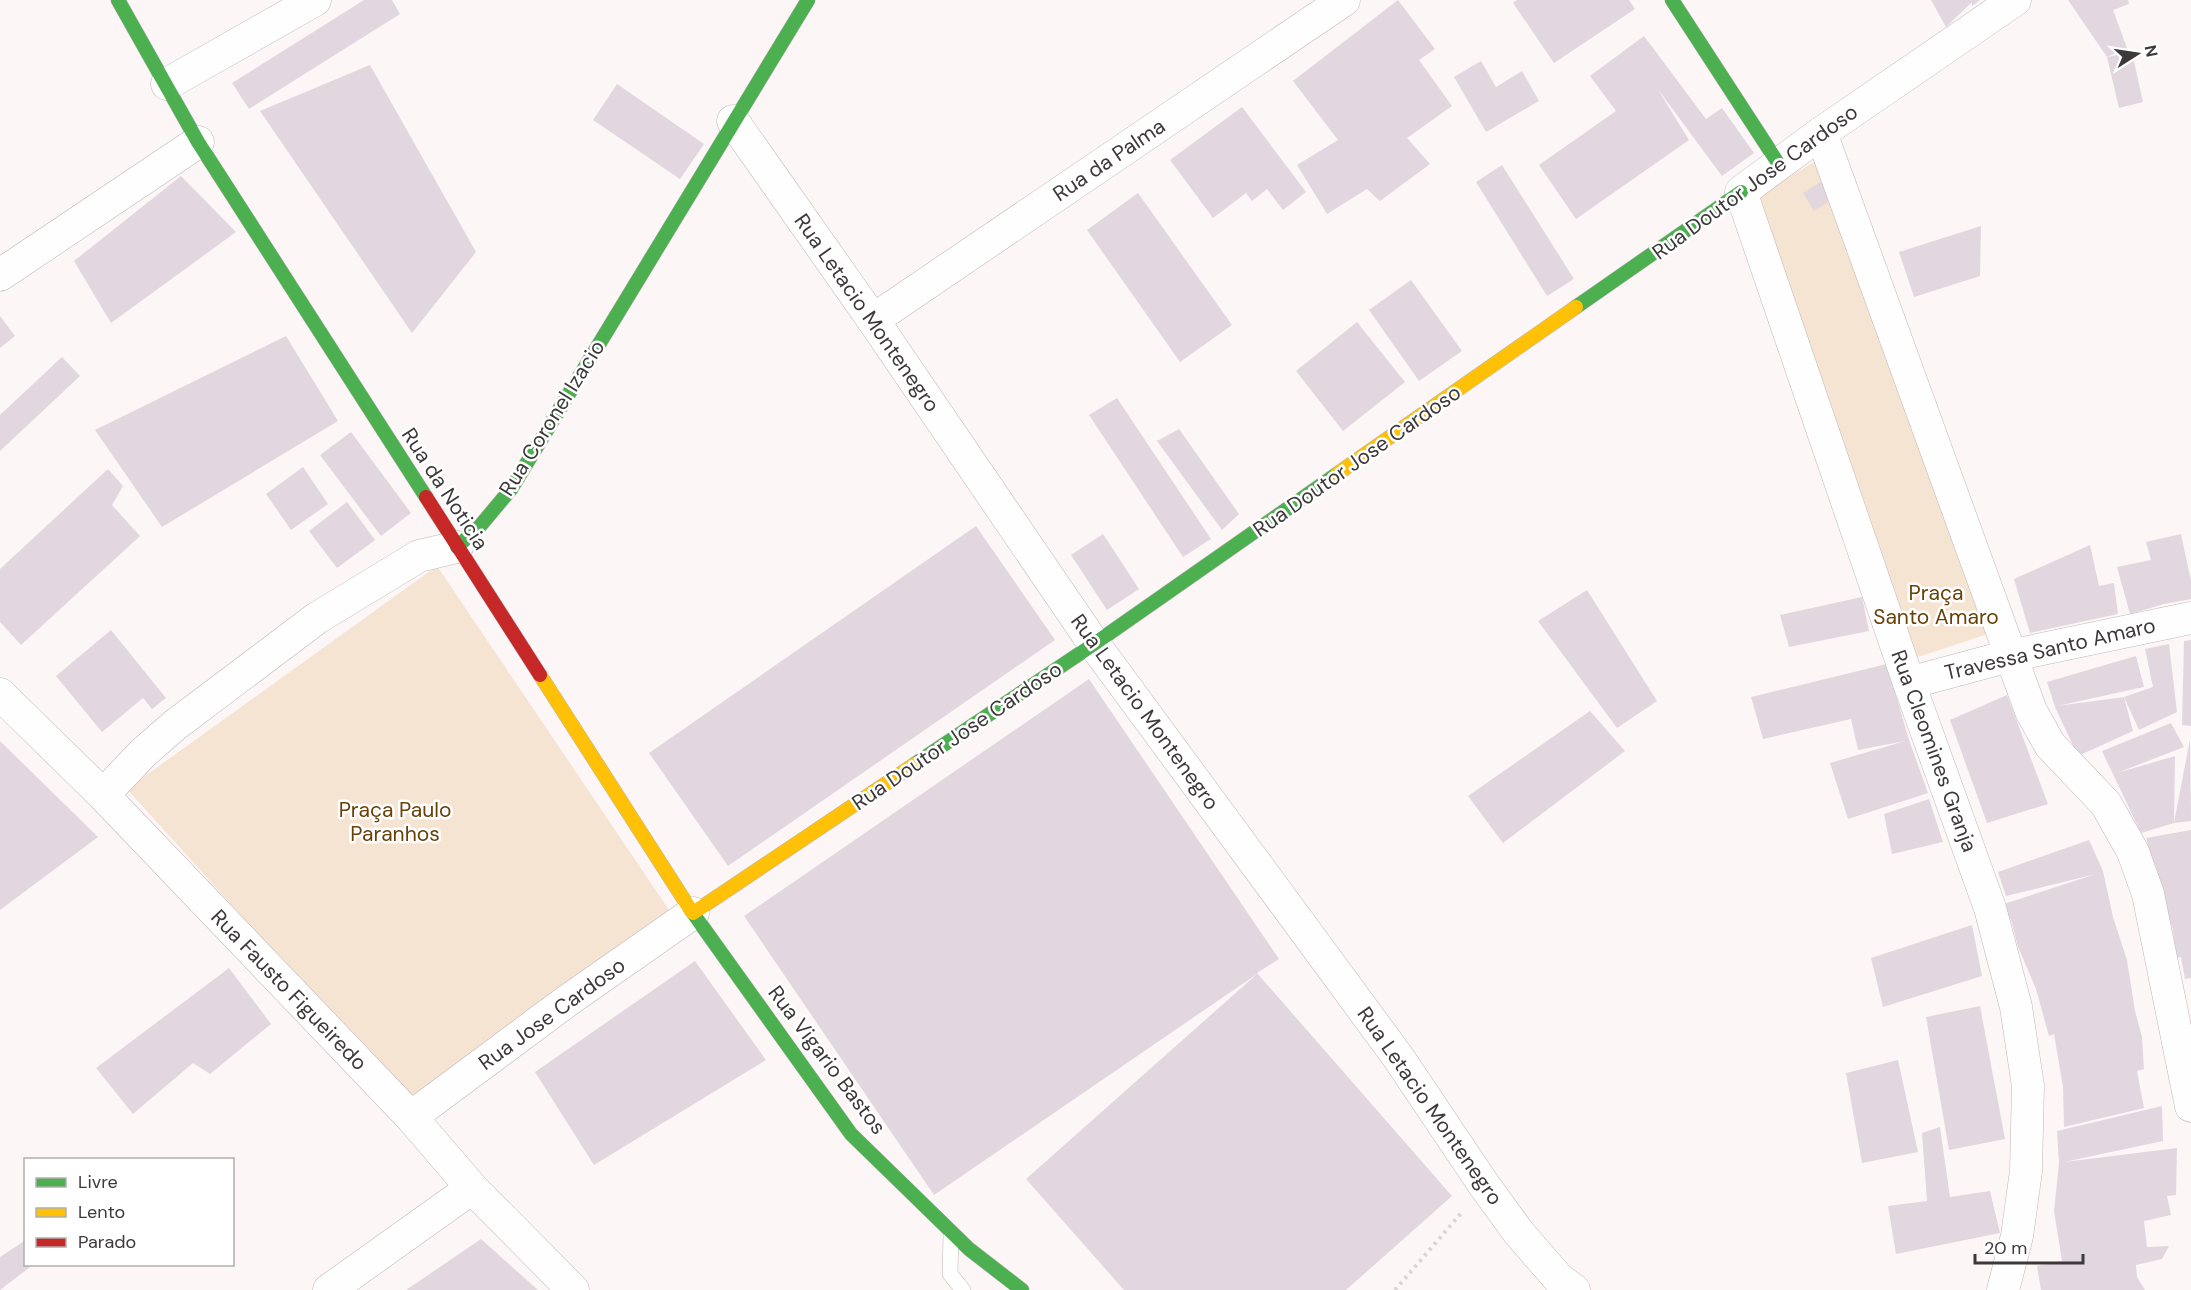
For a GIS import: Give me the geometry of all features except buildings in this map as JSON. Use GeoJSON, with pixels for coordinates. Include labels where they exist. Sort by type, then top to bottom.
{"type":"FeatureCollection","features":[{"type":"Feature","properties":{"kind":"street","name":"Rua da Noticia"},"geometry":{"type":"LineString","coordinates":[[118,0],[198,142],[693,913]]}},
{"type":"Feature","properties":{"kind":"street"},"geometry":{"type":"LineString","coordinates":[[167,84],[315,0]]}},
{"type":"Feature","properties":{"kind":"street","name":"Rua da Palma"},"geometry":{"type":"LineString","coordinates":[[873,320],[1344,0]]}},
{"type":"Feature","properties":{"kind":"street"},"geometry":{"type":"LineString","coordinates":[[1672,0],[1778,163]]}},
{"type":"Feature","properties":{"kind":"street","name":"Rua Doutor Jose Cardoso"},"geometry":{"type":"LineString","coordinates":[[693,913],[1094,644],[1741,192],[1778,163],[2015,0]]}},
{"type":"Feature","properties":{"kind":"street","name":"Rua Coronel Izacio"},"geometry":{"type":"LineString","coordinates":[[103,795],[143,753],[175,725],[316,618],[419,556],[457,547],[480,526],[511,489],[733,121],[802,2]]}},
{"type":"Feature","properties":{"kind":"street","name":"Rua Letacio Montenegro"},"geometry":{"type":"LineString","coordinates":[[733,121],[873,320],[1094,644],[1398,1057],[1519,1233],[1559,1279],[1574,1290]]}},
{"type":"Feature","properties":{"kind":"street"},"geometry":{"type":"LineString","coordinates":[[1821,133],[2009,656],[2031,711],[2050,745],[2106,804],[2133,852],[2148,894],[2191,1106]]}},
{"type":"Feature","properties":{"kind":"street"},"geometry":{"type":"LineString","coordinates":[[0,275],[198,142]]}},
{"type":"Feature","properties":{"kind":"street","name":"Rua Cleomines Granja"},"geometry":{"type":"LineString","coordinates":[[1741,192],[1909,683],[1990,908],[2016,1007],[2028,1086],[2026,1171],[2017,1236],[2003,1290]]}},
{"type":"Feature","properties":{"kind":"street","name":"Travessa Santo Amaro"},"geometry":{"type":"LineString","coordinates":[[1909,683],[2009,656],[2191,618]]}},
{"type":"Feature","properties":{"kind":"street","name":"Rua Fausto Figueiredo"},"geometry":{"type":"LineString","coordinates":[[0,694],[103,795],[411,1117],[472,1188],[573,1290]]}},
{"type":"Feature","properties":{"kind":"street","name":"Rua Jose Cardoso"},"geometry":{"type":"LineString","coordinates":[[411,1117],[567,1001],[693,913]]}},
{"type":"Feature","properties":{"kind":"street","name":"Rua Vigario Bastos"},"geometry":{"type":"LineString","coordinates":[[693,913],[851,1134],[969,1249],[1022,1290]]}},
{"type":"Feature","properties":{"kind":"street"},"geometry":{"type":"LineString","coordinates":[[329,1290],[472,1188]]}},
{"type":"Feature","properties":{"kind":"lane"},"geometry":{"type":"LineString","coordinates":[[951,1232],[950,1274],[963,1290]]}},
{"type":"Feature","properties":{"kind":"path"},"geometry":{"type":"LineString","coordinates":[[1395,1290],[1484,1185]]}},
{"type":"Feature","properties":{"kind":"green space","name":"Praça Santo Amaro"},"geometry":{"type":"Polygon","coordinates":[[[1819,159],[1988,634],[1912,659],[1758,195],[1819,159]]]}},
{"type":"Feature","properties":{"kind":"green space","name":"Praça Paulo Paranhos"},"geometry":{"type":"Polygon","coordinates":[[[437,566],[669,910],[412,1105],[127,789],[437,566]]]}},
{"type":"Feature","properties":{"kind":"traffic: fast"},"geometry":{"type":"LineString","coordinates":[[118,0],[198,142],[426,497]]}},
{"type":"Feature","properties":{"kind":"traffic: fast"},"geometry":{"type":"LineString","coordinates":[[457,547],[480,526],[511,489],[808,0]]}},
{"type":"Feature","properties":{"kind":"traffic: fast"},"geometry":{"type":"LineString","coordinates":[[1672,0],[1778,163]]}},
{"type":"Feature","properties":{"kind":"traffic: fast"},"geometry":{"type":"LineString","coordinates":[[1576,307],[1741,192]]}},
{"type":"Feature","properties":{"kind":"traffic: fast"},"geometry":{"type":"LineString","coordinates":[[915,764],[1094,644],[1337,474]]}},
{"type":"Feature","properties":{"kind":"traffic: fast"},"geometry":{"type":"LineString","coordinates":[[690,909],[851,1134],[969,1249],[1022,1290]]}},
{"type":"Feature","properties":{"kind":"traffic: slow"},"geometry":{"type":"LineString","coordinates":[[1337,474],[1576,307]]}},
{"type":"Feature","properties":{"kind":"traffic: slow"},"geometry":{"type":"LineString","coordinates":[[540,675],[690,909]]}},
{"type":"Feature","properties":{"kind":"traffic: slow"},"geometry":{"type":"LineString","coordinates":[[693,913],[915,764]]}},
{"type":"Feature","properties":{"kind":"traffic: jam"},"geometry":{"type":"LineString","coordinates":[[426,497],[540,675]]}}]}
